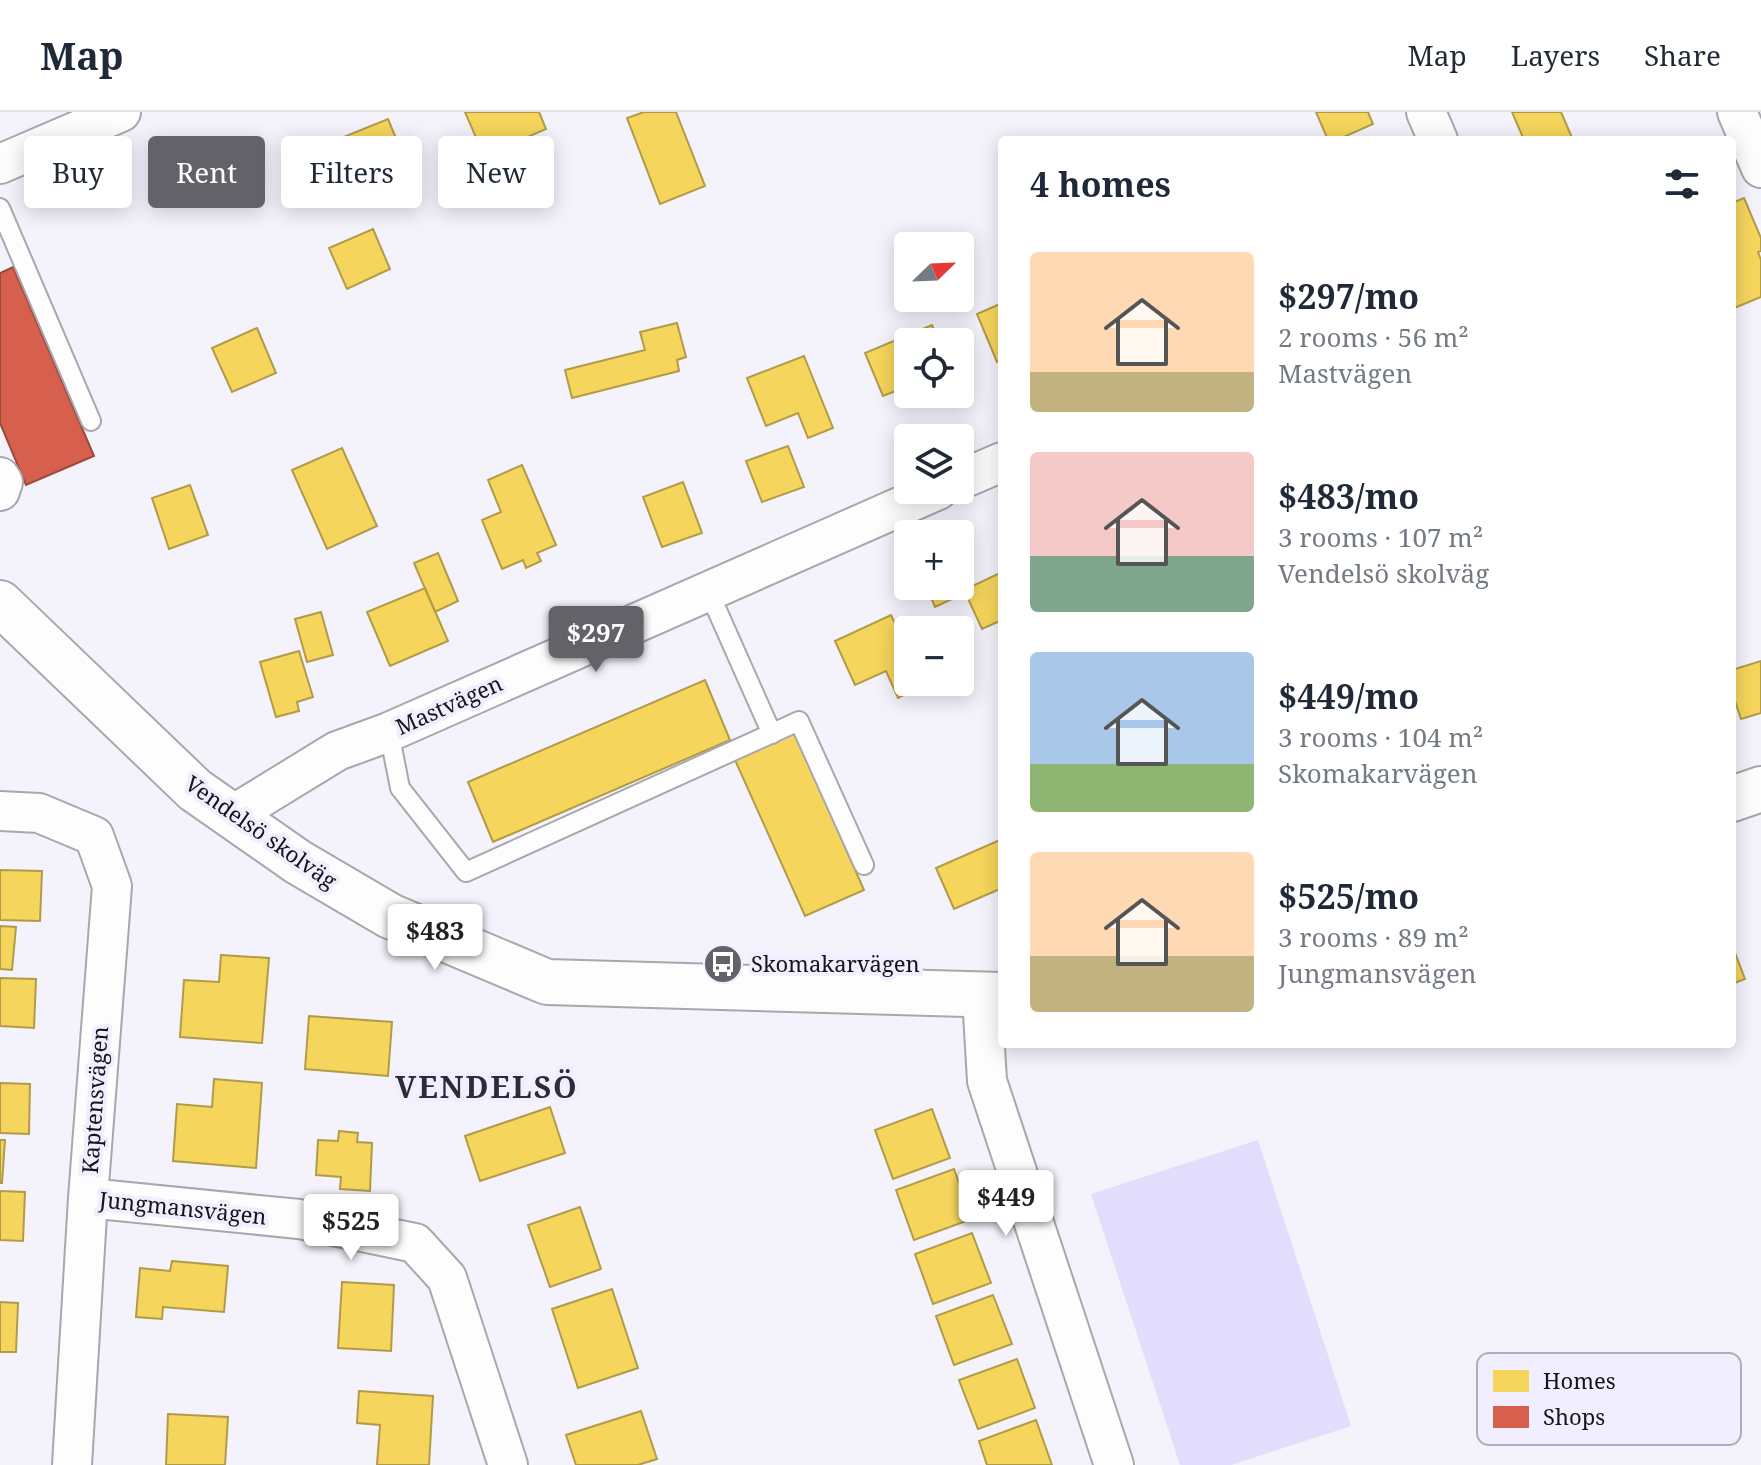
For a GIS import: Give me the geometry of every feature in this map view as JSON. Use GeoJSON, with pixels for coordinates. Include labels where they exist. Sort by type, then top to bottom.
{"type":"FeatureCollection","features":[{"type":"Feature","properties":{"kind":"street"},"geometry":{"type":"LineString","coordinates":[[0,164],[47,126],[121,112]]}},
{"type":"Feature","properties":{"kind":"street"},"geometry":{"type":"LineString","coordinates":[[1426,112],[1436,136]]}},
{"type":"Feature","properties":{"kind":"street"},"geometry":{"type":"LineString","coordinates":[[974,474],[998,464]]}},
{"type":"Feature","properties":{"kind":"street"},"geometry":{"type":"LineString","coordinates":[[0,477],[3,482],[0,491]]}},
{"type":"Feature","properties":{"kind":"street","name":"Mastvägen"},"geometry":{"type":"LineString","coordinates":[[231,816],[337,751],[389,732],[906,504]]}},
{"type":"Feature","properties":{"kind":"street","name":"Vendelsö skolväg"},"geometry":{"type":"LineString","coordinates":[[0,603],[195,790],[231,816],[298,862],[390,916],[547,982],[992,995]]}},
{"type":"Feature","properties":{"kind":"street"},"geometry":{"type":"LineString","coordinates":[[1736,798],[1761,789]]}},
{"type":"Feature","properties":{"kind":"street","name":"Kaptensvägen"},"geometry":{"type":"LineString","coordinates":[[0,811],[39,813],[94,836],[112,886],[88,1198],[72,1465]]}},
{"type":"Feature","properties":{"kind":"street"},"geometry":{"type":"LineString","coordinates":[[992,995],[987,1081],[1114,1465]]}},
{"type":"Feature","properties":{"kind":"street","name":"Jungmansvägen"},"geometry":{"type":"LineString","coordinates":[[88,1198],[299,1219],[415,1243],[447,1278],[508,1465]]}},
{"type":"Feature","properties":{"kind":"lane"},"geometry":{"type":"LineString","coordinates":[[0,208],[91,421]]}},
{"type":"Feature","properties":{"kind":"lane"},"geometry":{"type":"LineString","coordinates":[[708,590],[772,734]]}},
{"type":"Feature","properties":{"kind":"lane"},"geometry":{"type":"LineString","coordinates":[[389,732],[400,788],[466,872],[799,721],[864,865]]}},
{"type":"Feature","properties":{"kind":"shaded area"},"geometry":{"type":"Polygon","coordinates":[[[1258,1140],[1351,1426],[1231,1465],[1180,1465],[1091,1194],[1258,1140]]]}},
{"type":"Feature","properties":{"kind":"building: Homes"},"geometry":{"type":"Polygon","coordinates":[[[465,112],[539,112],[546,129],[530,136],[475,136],[465,112]]]}},
{"type":"Feature","properties":{"kind":"building: Homes"},"geometry":{"type":"Polygon","coordinates":[[[644,112],[676,112],[705,186],[660,204],[627,118],[644,112]]]}},
{"type":"Feature","properties":{"kind":"building: Homes"},"geometry":{"type":"Polygon","coordinates":[[[1316,112],[1368,112],[1373,124],[1346,136],[1326,136],[1316,112]]]}},
{"type":"Feature","properties":{"kind":"building: Homes"},"geometry":{"type":"Polygon","coordinates":[[[1512,112],[1561,112],[1571,136],[1522,136],[1512,112]]]}},
{"type":"Feature","properties":{"kind":"building: Homes"},"geometry":{"type":"Polygon","coordinates":[[[388,119],[395,136],[346,136],[388,119]]]}},
{"type":"Feature","properties":{"kind":"building: Homes"},"geometry":{"type":"Polygon","coordinates":[[[1744,198],[1761,238],[1761,251],[1758,252],[1761,260],[1761,297],[1736,307],[1736,201],[1744,198]]]}},
{"type":"Feature","properties":{"kind":"building: Homes"},"geometry":{"type":"Polygon","coordinates":[[[373,229],[390,269],[347,289],[329,248],[373,229]]]}},
{"type":"Feature","properties":{"kind":"building: Homes"},"geometry":{"type":"Polygon","coordinates":[[[998,305],[998,362],[997,362],[977,314],[998,305]]]}},
{"type":"Feature","properties":{"kind":"building: Homes"},"geometry":{"type":"Polygon","coordinates":[[[677,323],[686,357],[677,360],[679,371],[572,398],[565,370],[645,350],[640,332],[677,323]]]}},
{"type":"Feature","properties":{"kind":"building: Homes"},"geometry":{"type":"Polygon","coordinates":[[[257,328],[276,373],[232,392],[212,348],[257,328]]]}},
{"type":"Feature","properties":{"kind":"building: Homes"},"geometry":{"type":"Polygon","coordinates":[[[894,341],[894,392],[883,396],[865,353],[894,341]]]}},
{"type":"Feature","properties":{"kind":"building: Homes"},"geometry":{"type":"Polygon","coordinates":[[[804,356],[833,428],[808,438],[798,413],[766,426],[747,378],[804,356]]]}},
{"type":"Feature","properties":{"kind":"building: Homes"},"geometry":{"type":"Polygon","coordinates":[[[788,446],[804,487],[762,502],[746,461],[788,446]]]}},
{"type":"Feature","properties":{"kind":"building: Homes"},"geometry":{"type":"Polygon","coordinates":[[[342,448],[377,526],[327,549],[292,470],[342,448]]]}},
{"type":"Feature","properties":{"kind":"building: Homes"},"geometry":{"type":"Polygon","coordinates":[[[522,465],[556,545],[537,553],[541,561],[526,568],[523,560],[502,569],[482,520],[501,512],[488,480],[522,465]]]}},
{"type":"Feature","properties":{"kind":"building: Homes"},"geometry":{"type":"Polygon","coordinates":[[[683,482],[702,533],[662,547],[643,497],[683,482]]]}},
{"type":"Feature","properties":{"kind":"building: Homes"},"geometry":{"type":"Polygon","coordinates":[[[190,485],[208,535],[169,549],[152,498],[190,485]]]}},
{"type":"Feature","properties":{"kind":"building: Homes"},"geometry":{"type":"Polygon","coordinates":[[[438,553],[458,601],[435,612],[414,563],[438,553]]]}},
{"type":"Feature","properties":{"kind":"building: Homes"},"geometry":{"type":"Polygon","coordinates":[[[998,574],[998,622],[982,629],[969,600],[974,600],[974,585],[998,574]]]}},
{"type":"Feature","properties":{"kind":"building: Homes"},"geometry":{"type":"Polygon","coordinates":[[[425,588],[448,641],[390,666],[367,612],[425,588]]]}},
{"type":"Feature","properties":{"kind":"building: Homes"},"geometry":{"type":"Polygon","coordinates":[[[932,600],[950,600],[935,607],[932,600]]]}},
{"type":"Feature","properties":{"kind":"building: Homes"},"geometry":{"type":"Polygon","coordinates":[[[321,612],[333,655],[307,662],[295,619],[321,612]]]}},
{"type":"Feature","properties":{"kind":"building: Homes"},"geometry":{"type":"Polygon","coordinates":[[[891,615],[894,622],[894,689],[886,671],[855,685],[835,641],[891,615]]]}},
{"type":"Feature","properties":{"kind":"building: Homes"},"geometry":{"type":"Polygon","coordinates":[[[299,651],[313,697],[297,702],[299,711],[276,717],[260,662],[299,651]]]}},
{"type":"Feature","properties":{"kind":"building: Homes"},"geometry":{"type":"Polygon","coordinates":[[[1761,661],[1761,713],[1741,719],[1736,704],[1736,669],[1761,661]]]}},
{"type":"Feature","properties":{"kind":"building: Homes"},"geometry":{"type":"Polygon","coordinates":[[[705,680],[730,740],[493,842],[468,782],[705,680]]]}},
{"type":"Feature","properties":{"kind":"building: Homes"},"geometry":{"type":"Polygon","coordinates":[[[795,733],[864,890],[805,916],[735,760],[795,733]]]}},
{"type":"Feature","properties":{"kind":"building: Homes"},"geometry":{"type":"Polygon","coordinates":[[[998,841],[998,890],[954,909],[936,868],[998,841]]]}},
{"type":"Feature","properties":{"kind":"building: Homes"},"geometry":{"type":"Polygon","coordinates":[[[0,870],[42,871],[40,921],[0,920],[0,870]]]}},
{"type":"Feature","properties":{"kind":"building: Homes"},"geometry":{"type":"Polygon","coordinates":[[[0,926],[16,927],[12,970],[0,969],[0,926]]]}},
{"type":"Feature","properties":{"kind":"building: Homes"},"geometry":{"type":"Polygon","coordinates":[[[221,955],[269,958],[262,1043],[180,1037],[184,980],[219,982],[221,955]]]}},
{"type":"Feature","properties":{"kind":"building: Homes"},"geometry":{"type":"Polygon","coordinates":[[[1736,955],[1745,979],[1736,982],[1736,955]]]}},
{"type":"Feature","properties":{"kind":"building: Homes"},"geometry":{"type":"Polygon","coordinates":[[[0,978],[36,979],[34,1028],[0,1026],[0,978]]]}},
{"type":"Feature","properties":{"kind":"building: Homes"},"geometry":{"type":"Polygon","coordinates":[[[309,1016],[392,1022],[388,1076],[305,1069],[309,1016]]]}},
{"type":"Feature","properties":{"kind":"building: Homes"},"geometry":{"type":"Polygon","coordinates":[[[214,1079],[262,1083],[256,1168],[173,1161],[177,1104],[212,1107],[214,1079]]]}},
{"type":"Feature","properties":{"kind":"building: Homes"},"geometry":{"type":"Polygon","coordinates":[[[0,1083],[30,1084],[29,1134],[0,1133],[0,1083]]]}},
{"type":"Feature","properties":{"kind":"building: Homes"},"geometry":{"type":"Polygon","coordinates":[[[550,1107],[565,1153],[480,1181],[465,1136],[550,1107]]]}},
{"type":"Feature","properties":{"kind":"building: Homes"},"geometry":{"type":"Polygon","coordinates":[[[932,1109],[950,1158],[893,1179],[875,1130],[932,1109]]]}},
{"type":"Feature","properties":{"kind":"building: Homes"},"geometry":{"type":"Polygon","coordinates":[[[339,1131],[358,1133],[357,1142],[372,1143],[370,1191],[340,1189],[341,1177],[316,1175],[318,1140],[338,1141],[339,1131]]]}},
{"type":"Feature","properties":{"kind":"building: Homes"},"geometry":{"type":"Polygon","coordinates":[[[0,1140],[5,1140],[2,1183],[0,1183],[0,1140]]]}},
{"type":"Feature","properties":{"kind":"building: Homes"},"geometry":{"type":"Polygon","coordinates":[[[954,1169],[972,1219],[914,1240],[896,1190],[954,1169]]]}},
{"type":"Feature","properties":{"kind":"building: Homes"},"geometry":{"type":"Polygon","coordinates":[[[0,1191],[25,1192],[23,1241],[0,1240],[0,1191]]]}},
{"type":"Feature","properties":{"kind":"building: Homes"},"geometry":{"type":"Polygon","coordinates":[[[580,1207],[601,1269],[550,1287],[528,1225],[580,1207]]]}},
{"type":"Feature","properties":{"kind":"building: Homes"},"geometry":{"type":"Polygon","coordinates":[[[972,1233],[991,1283],[933,1304],[915,1254],[972,1233]]]}},
{"type":"Feature","properties":{"kind":"building: Homes"},"geometry":{"type":"Polygon","coordinates":[[[172,1261],[228,1266],[224,1312],[163,1307],[162,1319],[136,1317],[140,1268],[170,1271],[172,1261]]]}},
{"type":"Feature","properties":{"kind":"building: Homes"},"geometry":{"type":"Polygon","coordinates":[[[342,1282],[394,1285],[391,1351],[338,1348],[342,1282]]]}},
{"type":"Feature","properties":{"kind":"building: Homes"},"geometry":{"type":"Polygon","coordinates":[[[612,1289],[638,1368],[578,1388],[552,1309],[612,1289]]]}},
{"type":"Feature","properties":{"kind":"building: Homes"},"geometry":{"type":"Polygon","coordinates":[[[993,1295],[1012,1344],[954,1365],[936,1316],[993,1295]]]}},
{"type":"Feature","properties":{"kind":"building: Homes"},"geometry":{"type":"Polygon","coordinates":[[[0,1302],[18,1303],[16,1352],[0,1352],[0,1302]]]}},
{"type":"Feature","properties":{"kind":"building: Homes"},"geometry":{"type":"Polygon","coordinates":[[[1017,1359],[1035,1408],[978,1429],[959,1380],[1017,1359]]]}},
{"type":"Feature","properties":{"kind":"building: Homes"},"geometry":{"type":"Polygon","coordinates":[[[359,1391],[433,1396],[429,1465],[377,1465],[380,1425],[357,1423],[359,1391]]]}},
{"type":"Feature","properties":{"kind":"building: Homes"},"geometry":{"type":"Polygon","coordinates":[[[641,1411],[657,1459],[638,1465],[576,1465],[566,1435],[641,1411]]]}},
{"type":"Feature","properties":{"kind":"building: Homes"},"geometry":{"type":"Polygon","coordinates":[[[168,1414],[228,1417],[225,1465],[166,1465],[168,1414]]]}},
{"type":"Feature","properties":{"kind":"building: Homes"},"geometry":{"type":"Polygon","coordinates":[[[1036,1420],[1052,1465],[987,1465],[979,1441],[1036,1420]]]}},
{"type":"Feature","properties":{"kind":"building: Shops"},"geometry":{"type":"Polygon","coordinates":[[[13,267],[94,456],[26,485],[0,423],[0,273],[13,267]]]}},
{"type":"Feature","properties":{"kind":"place","name":"Skomakarvägen"},"geometry":{"type":"Point","coordinates":[723,964]}},
{"type":"Feature","properties":{"kind":"district","name":"VENDELSÖ"},"geometry":{"type":"Point","coordinates":[487,1088]}}]}
